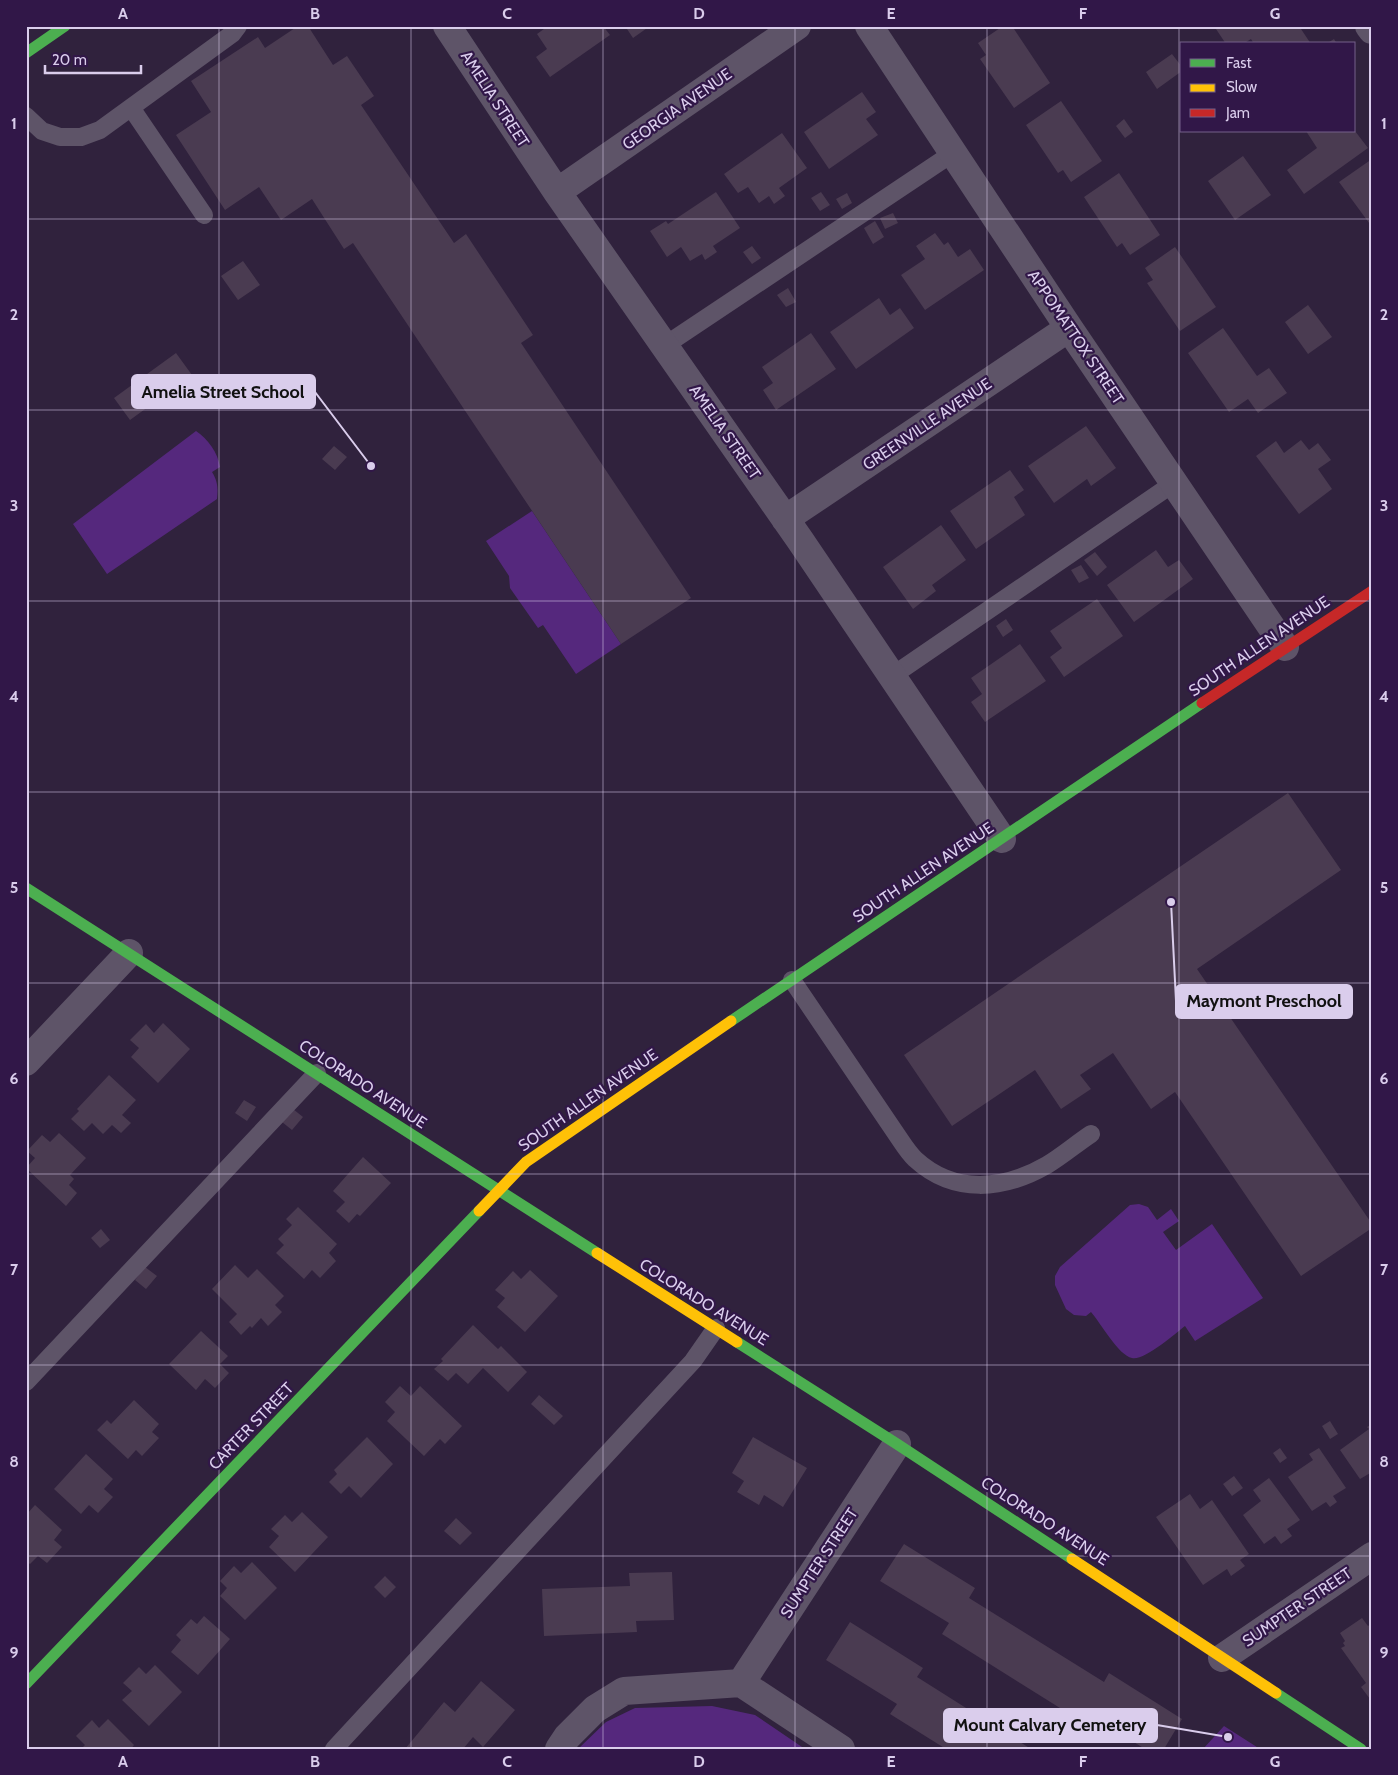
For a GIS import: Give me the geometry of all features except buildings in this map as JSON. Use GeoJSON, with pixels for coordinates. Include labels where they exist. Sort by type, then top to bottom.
{"type":"FeatureCollection","features":[{"type":"Feature","properties":{"kind":"street"},"geometry":{"type":"LineString","coordinates":[[26,53],[65,26]]}},
{"type":"Feature","properties":{"kind":"street","name":"GEORGIA AVENUE"},"geometry":{"type":"LineString","coordinates":[[557,192],[797,26]]}},
{"type":"Feature","properties":{"kind":"street","name":"APPOMATTOX STREET"},"geometry":{"type":"LineString","coordinates":[[869,26],[1069,328],[1285,647]]}},
{"type":"Feature","properties":{"kind":"street"},"geometry":{"type":"LineString","coordinates":[[1369,26],[1372,30]]}},
{"type":"Feature","properties":{"kind":"street","name":"AMELIA STREET"},"geometry":{"type":"LineString","coordinates":[[455,29],[557,192],[785,519],[1002,839]]}},
{"type":"Feature","properties":{"kind":"street","name":"GREENVILLE AVENUE"},"geometry":{"type":"LineString","coordinates":[[785,519],[1069,328]]}},
{"type":"Feature","properties":{"kind":"street","name":"SOUTH ALLEN AVENUE"},"geometry":{"type":"LineString","coordinates":[[499,1190],[526,1162],[1285,647],[1372,591]]}},
{"type":"Feature","properties":{"kind":"street","name":"COLORADO AVENUE"},"geometry":{"type":"LineString","coordinates":[[26,888],[898,1444],[1361,1749]]}},
{"type":"Feature","properties":{"kind":"street"},"geometry":{"type":"LineString","coordinates":[[26,1062],[129,953]]}},
{"type":"Feature","properties":{"kind":"street","name":"CARTER STREET"},"geometry":{"type":"LineString","coordinates":[[26,1684],[499,1190]]}},
{"type":"Feature","properties":{"kind":"street","name":"SUMPTER STREET"},"geometry":{"type":"LineString","coordinates":[[741,1683],[898,1444]]}},
{"type":"Feature","properties":{"kind":"street","name":"SUMPTER STREET"},"geometry":{"type":"LineString","coordinates":[[1222,1658],[1372,1556]]}},
{"type":"Feature","properties":{"kind":"street"},"geometry":{"type":"LineString","coordinates":[[559,1749],[567,1737],[595,1709],[624,1691],[741,1683],[841,1749]]}},
{"type":"Feature","properties":{"kind":"lane"},"geometry":{"type":"LineString","coordinates":[[26,116],[42,132],[60,137],[81,137],[100,130],[232,34],[238,26]]}},
{"type":"Feature","properties":{"kind":"lane"},"geometry":{"type":"LineString","coordinates":[[132,108],[204,215]]}},
{"type":"Feature","properties":{"kind":"lane"},"geometry":{"type":"LineString","coordinates":[[664,346],[952,153]]}},
{"type":"Feature","properties":{"kind":"lane"},"geometry":{"type":"LineString","coordinates":[[892,676],[1174,483]]}},
{"type":"Feature","properties":{"kind":"lane"},"geometry":{"type":"LineString","coordinates":[[792,980],[901,1141],[915,1159],[935,1173],[962,1184],[970,1185],[986,1186],[1018,1179],[1047,1165],[1090,1134]]}},
{"type":"Feature","properties":{"kind":"lane"},"geometry":{"type":"LineString","coordinates":[[26,1382],[317,1073]]}},
{"type":"Feature","properties":{"kind":"lane"},"geometry":{"type":"LineString","coordinates":[[334,1749],[693,1361],[716,1328]]}},
{"type":"Feature","properties":{"kind":"shaded area"},"geometry":{"type":"Polygon","coordinates":[[[196,431],[212,447],[219,462],[220,467],[212,472],[217,485],[217,499],[107,574],[73,524],[196,431]]]}},
{"type":"Feature","properties":{"kind":"shaded area"},"geometry":{"type":"Polygon","coordinates":[[[532,511],[621,644],[576,674],[543,625],[538,628],[510,588],[509,576],[486,541],[532,511]]]}},
{"type":"Feature","properties":{"kind":"shaded area"},"geometry":{"type":"Polygon","coordinates":[[[1139,1204],[1148,1207],[1157,1220],[1171,1209],[1179,1221],[1163,1232],[1176,1250],[1212,1224],[1263,1298],[1195,1341],[1185,1326],[1144,1355],[1137,1358],[1127,1356],[1116,1345],[1091,1312],[1086,1316],[1074,1315],[1066,1309],[1055,1285],[1055,1276],[1060,1267],[1130,1205],[1139,1204]]]}},
{"type":"Feature","properties":{"kind":"shaded area"},"geometry":{"type":"Polygon","coordinates":[[[712,1706],[755,1715],[805,1749],[578,1749],[606,1722],[635,1708],[712,1706]]]}},
{"type":"Feature","properties":{"kind":"shaded area"},"geometry":{"type":"Polygon","coordinates":[[[1224,1726],[1260,1749],[1203,1749],[1224,1726]]]}},
{"type":"Feature","properties":{"kind":"traffic: fast"},"geometry":{"type":"LineString","coordinates":[[26,53],[65,26]]}},
{"type":"Feature","properties":{"kind":"traffic: fast"},"geometry":{"type":"LineString","coordinates":[[731,1021],[1202,703]]}},
{"type":"Feature","properties":{"kind":"traffic: fast"},"geometry":{"type":"LineString","coordinates":[[26,888],[597,1253]]}},
{"type":"Feature","properties":{"kind":"traffic: fast"},"geometry":{"type":"LineString","coordinates":[[26,1684],[479,1211]]}},
{"type":"Feature","properties":{"kind":"traffic: fast"},"geometry":{"type":"LineString","coordinates":[[737,1342],[1072,1559]]}},
{"type":"Feature","properties":{"kind":"traffic: fast"},"geometry":{"type":"LineString","coordinates":[[1276,1693],[1361,1749]]}},
{"type":"Feature","properties":{"kind":"traffic: slow"},"geometry":{"type":"LineString","coordinates":[[479,1211],[526,1162],[731,1021]]}},
{"type":"Feature","properties":{"kind":"traffic: slow"},"geometry":{"type":"LineString","coordinates":[[597,1253],[737,1342]]}},
{"type":"Feature","properties":{"kind":"traffic: slow"},"geometry":{"type":"LineString","coordinates":[[1072,1559],[1276,1693]]}},
{"type":"Feature","properties":{"kind":"traffic: jam"},"geometry":{"type":"LineString","coordinates":[[1202,703],[1372,591]]}},
{"type":"Feature","properties":{"kind":"place","name":"Amelia Street School"},"geometry":{"type":"Point","coordinates":[371,466]}},
{"type":"Feature","properties":{"kind":"place","name":"Maymont Preschool"},"geometry":{"type":"Point","coordinates":[1171,902]}},
{"type":"Feature","properties":{"kind":"place","name":"Mount Calvary Cemetery"},"geometry":{"type":"Point","coordinates":[1228,1737]}}]}
